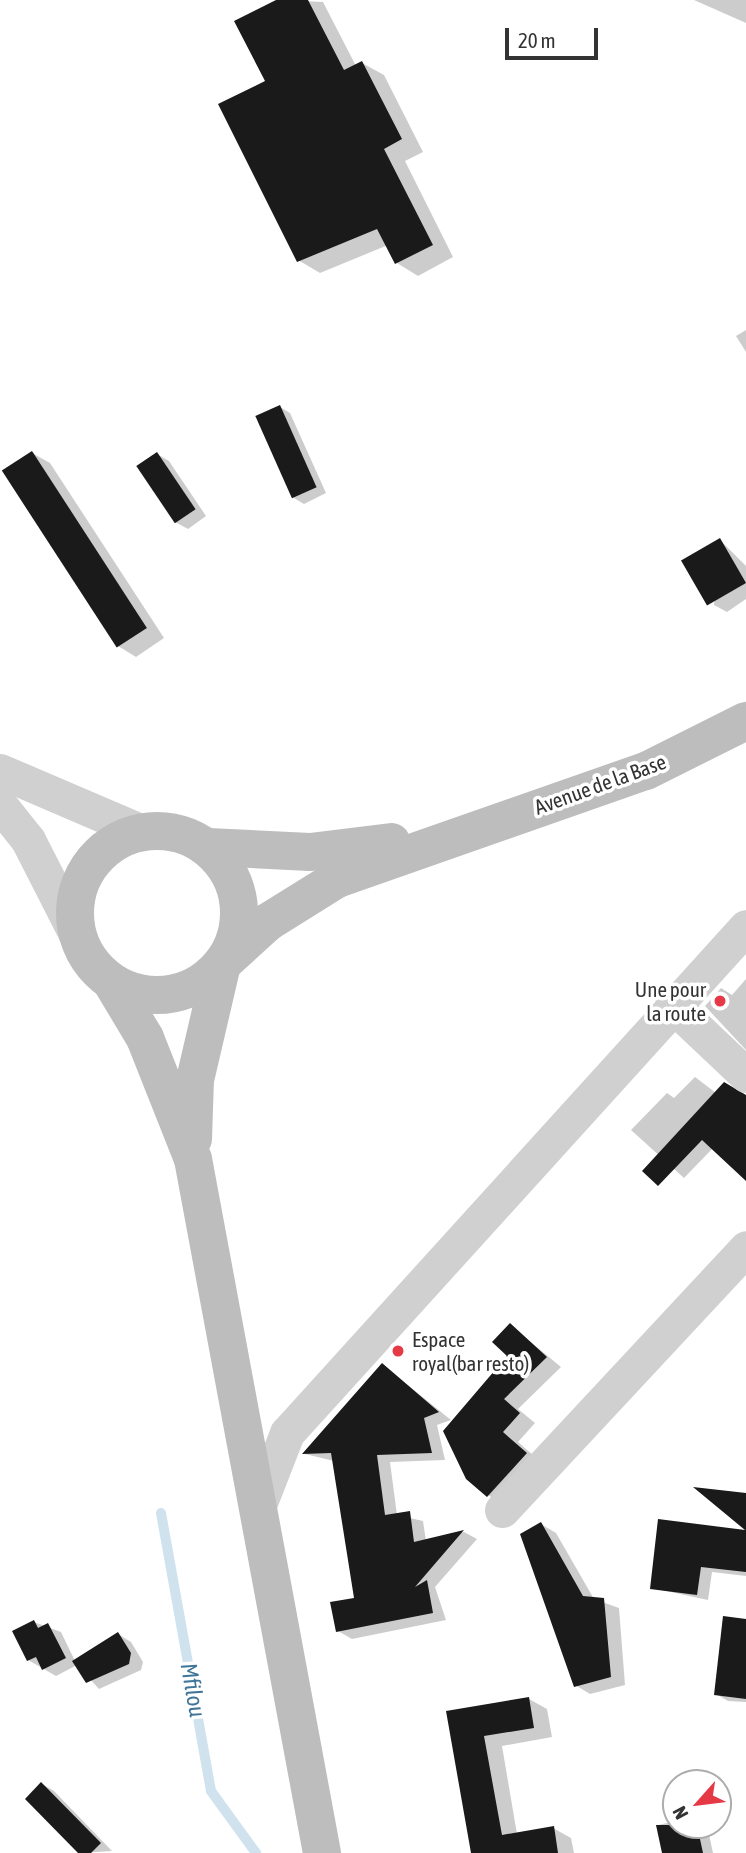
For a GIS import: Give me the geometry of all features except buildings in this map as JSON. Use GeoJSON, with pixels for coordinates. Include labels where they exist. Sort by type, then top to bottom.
{"type":"FeatureCollection","features":[{"type":"Feature","properties":{"kind":"main road","name":"Avenue de la Base"},"geometry":{"type":"LineString","coordinates":[[222,964],[268,922],[337,879],[449,835],[646,771],[746,721]]}},
{"type":"Feature","properties":{"kind":"main road"},"geometry":{"type":"LineString","coordinates":[[193,1159],[195,1080],[222,964],[240,916],[237,890],[208,848],[164,830],[139,831],[113,841],[86,871],[74,911],[78,938],[113,983],[145,1038],[193,1159],[261,1500],[322,1853]]}},
{"type":"Feature","properties":{"kind":"main road","name":"Avenue de la Base"},"geometry":{"type":"LineString","coordinates":[[208,848],[310,852],[449,835]]}},
{"type":"Feature","properties":{"kind":"main road"},"geometry":{"type":"LineString","coordinates":[[113,983],[135,993],[171,994],[205,981],[222,964]]}},
{"type":"Feature","properties":{"kind":"street"},"geometry":{"type":"LineString","coordinates":[[0,771],[139,831]]}},
{"type":"Feature","properties":{"kind":"street"},"geometry":{"type":"LineString","coordinates":[[0,805],[28,839],[78,938]]}},
{"type":"Feature","properties":{"kind":"street"},"geometry":{"type":"LineString","coordinates":[[261,1500],[287,1433],[672,1006],[746,928]]}},
{"type":"Feature","properties":{"kind":"street"},"geometry":{"type":"LineString","coordinates":[[672,1006],[746,1074]]}},
{"type":"Feature","properties":{"kind":"street"},"geometry":{"type":"LineString","coordinates":[[502,1510],[746,1248]]}},
{"type":"Feature","properties":{"kind":"waterway","name":"Mfilou"},"geometry":{"type":"LineString","coordinates":[[161,1513],[211,1791],[256,1853]]}},
{"type":"Feature","properties":{"kind":"place","name":"Une pour la route"},"geometry":{"type":"Point","coordinates":[720,1001]}},
{"type":"Feature","properties":{"kind":"place","name":"Espace royal(bar resto)"},"geometry":{"type":"Point","coordinates":[398,1351]}}]}
